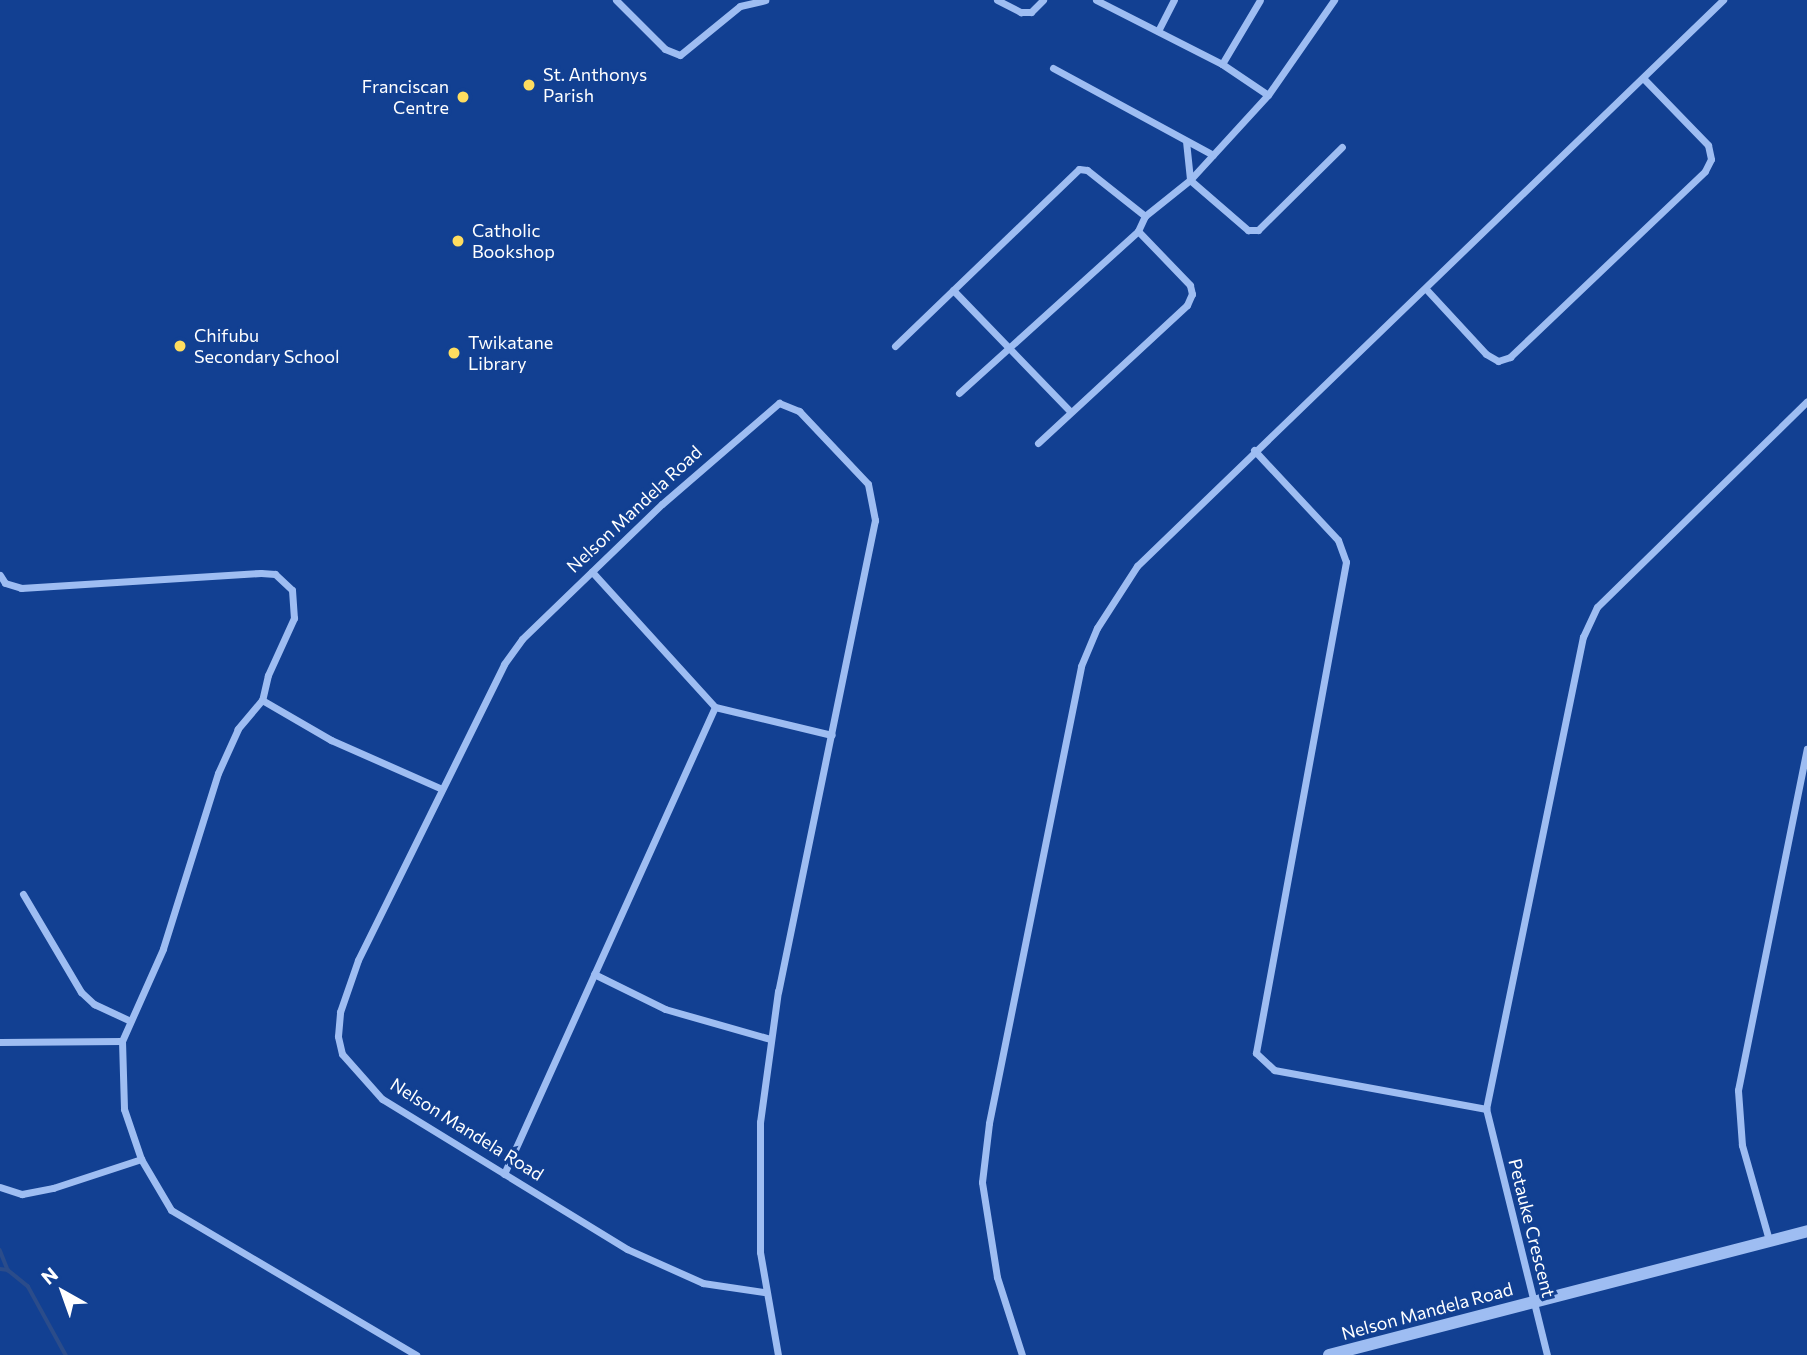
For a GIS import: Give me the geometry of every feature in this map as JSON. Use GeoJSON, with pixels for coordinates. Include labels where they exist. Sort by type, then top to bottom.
{"type":"FeatureCollection","features":[{"type":"Feature","properties":{"kind":"street"},"geometry":{"type":"LineString","coordinates":[[616,0],[672,54],[687,52],[743,3],[765,0]]}},
{"type":"Feature","properties":{"kind":"street"},"geometry":{"type":"LineString","coordinates":[[997,0],[1021,12],[1031,12],[1043,0]]}},
{"type":"Feature","properties":{"kind":"street"},"geometry":{"type":"LineString","coordinates":[[1096,0],[1222,64],[1268,95]]}},
{"type":"Feature","properties":{"kind":"street"},"geometry":{"type":"LineString","coordinates":[[1158,31],[1174,0]]}},
{"type":"Feature","properties":{"kind":"street"},"geometry":{"type":"LineString","coordinates":[[1222,64],[1261,0]]}},
{"type":"Feature","properties":{"kind":"street"},"geometry":{"type":"LineString","coordinates":[[959,393],[1011,350],[1138,231],[1145,216],[1190,180],[1268,95],[1334,0]]}},
{"type":"Feature","properties":{"kind":"street"},"geometry":{"type":"LineString","coordinates":[[1022,1355],[997,1277],[982,1182],[989,1123],[1081,666],[1114,597],[1137,566],[1254,450],[1426,289],[1723,0]]}},
{"type":"Feature","properties":{"kind":"street"},"geometry":{"type":"LineString","coordinates":[[1053,68],[1213,155]]}},
{"type":"Feature","properties":{"kind":"street"},"geometry":{"type":"LineString","coordinates":[[1426,289],[1486,354],[1498,361],[1510,358],[1695,180],[1712,159],[1708,145],[1643,78]]}},
{"type":"Feature","properties":{"kind":"street"},"geometry":{"type":"LineString","coordinates":[[1186,141],[1190,180],[1248,230],[1258,230],[1342,147]]}},
{"type":"Feature","properties":{"kind":"street"},"geometry":{"type":"LineString","coordinates":[[895,346],[1079,169],[1087,170],[1145,216]]}},
{"type":"Feature","properties":{"kind":"street"},"geometry":{"type":"LineString","coordinates":[[1038,443],[1187,305],[1192,295],[1190,285],[1138,231]]}},
{"type":"Feature","properties":{"kind":"street"},"geometry":{"type":"LineString","coordinates":[[953,290],[1070,411]]}},
{"type":"Feature","properties":{"kind":"street"},"geometry":{"type":"LineString","coordinates":[[1254,450],[1338,540],[1346,562],[1256,1053],[1274,1070],[1486,1109],[1587,620],[1807,401]]}},
{"type":"Feature","properties":{"kind":"street","name":"Nelson Mandela Road"},"geometry":{"type":"LineString","coordinates":[[764,1292],[703,1283],[627,1249],[382,1099],[342,1054],[338,1036],[341,1012],[358,960],[504,664],[522,639],[592,572],[769,408],[779,403],[799,411],[868,484],[874,501],[875,520],[770,1039],[757,1169],[764,1292],[778,1355]]}},
{"type":"Feature","properties":{"kind":"street"},"geometry":{"type":"LineString","coordinates":[[592,572],[715,707],[832,735]]}},
{"type":"Feature","properties":{"kind":"street"},"geometry":{"type":"LineString","coordinates":[[0,575],[5,583],[21,587],[275,574],[292,590],[295,610],[262,700],[238,729],[218,773],[163,949],[122,1041],[119,1070],[124,1109],[141,1159],[164,1200],[181,1217],[416,1355]]}},
{"type":"Feature","properties":{"kind":"street"},"geometry":{"type":"LineString","coordinates":[[262,700],[331,740],[442,789]]}},
{"type":"Feature","properties":{"kind":"street"},"geometry":{"type":"LineString","coordinates":[[504,1174],[701,729],[715,707]]}},
{"type":"Feature","properties":{"kind":"street"},"geometry":{"type":"LineString","coordinates":[[1769,1240],[1742,1145],[1738,1090],[1807,749]]}},
{"type":"Feature","properties":{"kind":"street"},"geometry":{"type":"LineString","coordinates":[[23,894],[81,992],[94,1004],[130,1021]]}},
{"type":"Feature","properties":{"kind":"street"},"geometry":{"type":"LineString","coordinates":[[594,974],[665,1009],[770,1039]]}},
{"type":"Feature","properties":{"kind":"street"},"geometry":{"type":"LineString","coordinates":[[0,1042],[122,1041]]}},
{"type":"Feature","properties":{"kind":"street","name":"Petauke Crescent"},"geometry":{"type":"LineString","coordinates":[[1486,1109],[1547,1355]]}},
{"type":"Feature","properties":{"kind":"street"},"geometry":{"type":"LineString","coordinates":[[0,1187],[22,1194],[54,1188],[141,1159]]}},
{"type":"Feature","properties":{"kind":"street","name":"Nelson Mandela Road"},"geometry":{"type":"LineString","coordinates":[[1329,1355],[1807,1231]]}},
{"type":"Feature","properties":{"kind":"waterway"},"geometry":{"type":"LineString","coordinates":[[0,1250],[8,1270],[28,1286],[66,1355]]}},
{"type":"Feature","properties":{"kind":"waterway"},"geometry":{"type":"LineString","coordinates":[[0,1269],[8,1270]]}},
{"type":"Feature","properties":{"kind":"place","name":"St. Anthonys Parish"},"geometry":{"type":"Point","coordinates":[529,85]}},
{"type":"Feature","properties":{"kind":"place","name":"Franciscan Centre"},"geometry":{"type":"Point","coordinates":[463,97]}},
{"type":"Feature","properties":{"kind":"place","name":"Catholic Bookshop"},"geometry":{"type":"Point","coordinates":[458,241]}},
{"type":"Feature","properties":{"kind":"place","name":"Chifubu Secondary School"},"geometry":{"type":"Point","coordinates":[180,346]}},
{"type":"Feature","properties":{"kind":"place","name":"Twikatane Library"},"geometry":{"type":"Point","coordinates":[454,353]}}]}
